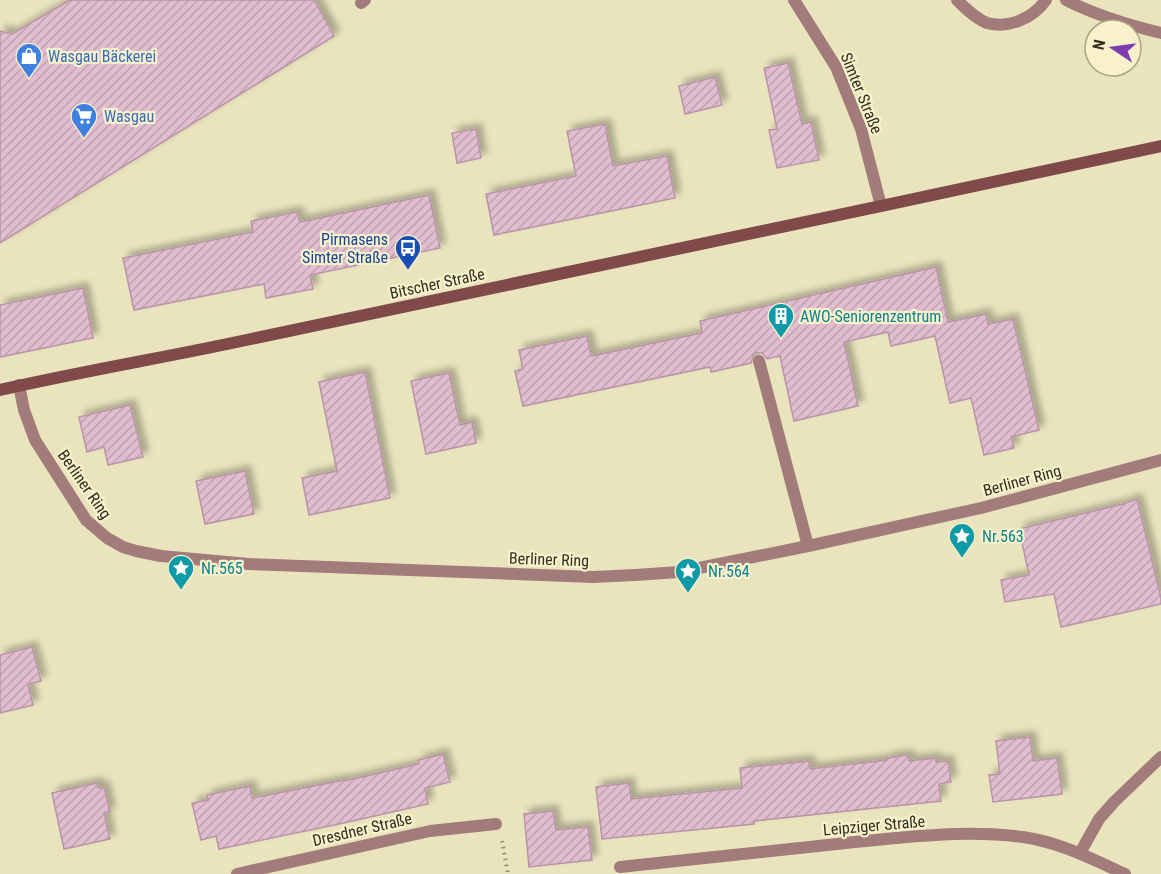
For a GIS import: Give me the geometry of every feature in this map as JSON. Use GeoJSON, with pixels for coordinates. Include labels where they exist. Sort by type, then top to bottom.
{"type":"FeatureCollection","features":[{"type":"Feature","properties":{"kind":"main road","name":"Bitscher Straße"},"geometry":{"type":"LineString","coordinates":[[0,390],[1161,146]]}},
{"type":"Feature","properties":{"kind":"street","name":"Simter Straße"},"geometry":{"type":"LineString","coordinates":[[794,0],[836,67],[861,129],[881,206]]}},
{"type":"Feature","properties":{"kind":"street"},"geometry":{"type":"LineString","coordinates":[[957,0],[986,22],[1003,25],[1023,20],[1040,8],[1046,0]]}},
{"type":"Feature","properties":{"kind":"street"},"geometry":{"type":"LineString","coordinates":[[1066,0],[1124,24],[1161,33]]}},
{"type":"Feature","properties":{"kind":"street"},"geometry":{"type":"LineString","coordinates":[[759,361],[808,546]]}},
{"type":"Feature","properties":{"kind":"street","name":"Berliner Ring"},"geometry":{"type":"LineString","coordinates":[[19,386],[24,410],[35,440],[86,520],[107,538],[123,547],[161,556],[249,564],[593,577],[679,572],[981,508],[1161,460]]}},
{"type":"Feature","properties":{"kind":"street"},"geometry":{"type":"LineString","coordinates":[[1080,853],[1099,819],[1161,757]]}},
{"type":"Feature","properties":{"kind":"street","name":"Dresdner Straße"},"geometry":{"type":"LineString","coordinates":[[237,874],[430,831],[496,824]]}},
{"type":"Feature","properties":{"kind":"street","name":"Leipziger Straße"},"geometry":{"type":"LineString","coordinates":[[620,867],[890,839],[976,833],[1024,837],[1051,844],[1080,853],[1125,874]]}},
{"type":"Feature","properties":{"kind":"path"},"geometry":{"type":"LineString","coordinates":[[496,824],[501,831],[508,874]]}},
{"type":"Feature","properties":{"kind":"building","name":"Wasgau"},"geometry":{"type":"Polygon","coordinates":[[[70,0],[314,0],[334,36],[0,243],[0,31],[12,34],[70,0]]]}},
{"type":"Feature","properties":{"kind":"building"},"geometry":{"type":"Polygon","coordinates":[[[788,63],[802,124],[811,122],[819,160],[777,168],[769,130],[777,129],[764,68],[788,63]]]}},
{"type":"Feature","properties":{"kind":"building"},"geometry":{"type":"Polygon","coordinates":[[[715,77],[722,105],[685,114],[679,86],[715,77]]]}},
{"type":"Feature","properties":{"kind":"building"},"geometry":{"type":"Polygon","coordinates":[[[605,124],[613,166],[667,156],[675,198],[494,235],[486,194],[576,176],[567,131],[605,124]]]}},
{"type":"Feature","properties":{"kind":"building"},"geometry":{"type":"Polygon","coordinates":[[[476,129],[481,158],[457,163],[452,133],[476,129]]]}},
{"type":"Feature","properties":{"kind":"building"},"geometry":{"type":"Polygon","coordinates":[[[429,195],[440,248],[310,275],[313,289],[266,298],[264,284],[134,310],[123,258],[253,232],[251,221],[297,212],[300,222],[429,195]]]}},
{"type":"Feature","properties":{"kind":"building"},"geometry":{"type":"Polygon","coordinates":[[[936,267],[948,322],[986,314],[988,324],[1013,319],[1039,430],[1011,437],[1014,448],[984,455],[971,398],[950,403],[935,336],[891,346],[888,332],[844,342],[858,406],[794,421],[780,356],[767,359],[761,353],[753,356],[751,363],[711,372],[710,367],[523,406],[515,371],[523,369],[519,350],[587,336],[591,356],[702,333],[700,321],[936,267]]]}},
{"type":"Feature","properties":{"kind":"building"},"geometry":{"type":"Polygon","coordinates":[[[83,288],[93,338],[0,357],[0,305],[83,288]]]}},
{"type":"Feature","properties":{"kind":"building"},"geometry":{"type":"Polygon","coordinates":[[[365,372],[390,498],[309,515],[302,478],[337,471],[319,382],[365,372]]]}},
{"type":"Feature","properties":{"kind":"building"},"geometry":{"type":"Polygon","coordinates":[[[449,373],[460,425],[472,422],[476,443],[426,454],[411,381],[449,373]]]}},
{"type":"Feature","properties":{"kind":"building"},"geometry":{"type":"Polygon","coordinates":[[[130,405],[143,457],[108,465],[104,447],[87,452],[79,417],[130,405]]]}},
{"type":"Feature","properties":{"kind":"building"},"geometry":{"type":"Polygon","coordinates":[[[245,471],[254,514],[205,524],[196,481],[245,471]]]}},
{"type":"Feature","properties":{"kind":"building"},"geometry":{"type":"Polygon","coordinates":[[[1137,499],[1161,604],[1061,627],[1054,594],[1005,602],[1001,580],[1029,575],[1019,529],[1137,499]]]}},
{"type":"Feature","properties":{"kind":"building"},"geometry":{"type":"Polygon","coordinates":[[[32,647],[41,681],[28,684],[33,705],[0,713],[0,655],[32,647]]]}},
{"type":"Feature","properties":{"kind":"building"},"geometry":{"type":"Polygon","coordinates":[[[1030,737],[1033,761],[1057,758],[1062,794],[993,802],[989,775],[1000,774],[996,741],[1030,737]]]}},
{"type":"Feature","properties":{"kind":"building"},"geometry":{"type":"Polygon","coordinates":[[[443,754],[450,782],[425,788],[428,804],[219,849],[216,836],[201,840],[192,803],[208,800],[207,795],[250,786],[252,798],[419,764],[418,760],[443,754]]]}},
{"type":"Feature","properties":{"kind":"building"},"geometry":{"type":"Polygon","coordinates":[[[908,755],[909,761],[936,758],[936,762],[948,761],[951,782],[939,784],[941,801],[754,821],[754,824],[602,839],[596,787],[629,783],[631,799],[742,788],[740,768],[809,761],[810,769],[887,760],[887,758],[908,755]]]}},
{"type":"Feature","properties":{"kind":"building"},"geometry":{"type":"Polygon","coordinates":[[[97,783],[98,788],[104,787],[110,812],[104,813],[110,839],[64,849],[52,793],[97,783]]]}},
{"type":"Feature","properties":{"kind":"building"},"geometry":{"type":"Polygon","coordinates":[[[553,811],[556,830],[588,827],[592,860],[529,867],[524,814],[553,811]]]}},
{"type":"Feature","properties":{"kind":"place","name":"Wasgau Bäckerei"},"geometry":{"type":"Point","coordinates":[29,79]}},
{"type":"Feature","properties":{"kind":"place","name":"Wasgau"},"geometry":{"type":"Point","coordinates":[84,139]}},
{"type":"Feature","properties":{"kind":"place","name":"Pirmasens Simter Straße"},"geometry":{"type":"Point","coordinates":[408,271]}},
{"type":"Feature","properties":{"kind":"place","name":"AWO-Seniorenzentrum"},"geometry":{"type":"Point","coordinates":[781,339]}},
{"type":"Feature","properties":{"kind":"place","name":"Nr.563"},"geometry":{"type":"Point","coordinates":[962,559]}},
{"type":"Feature","properties":{"kind":"place","name":"Nr.565"},"geometry":{"type":"Point","coordinates":[181,591]}},
{"type":"Feature","properties":{"kind":"place","name":"Nr.564"},"geometry":{"type":"Point","coordinates":[688,594]}}]}
